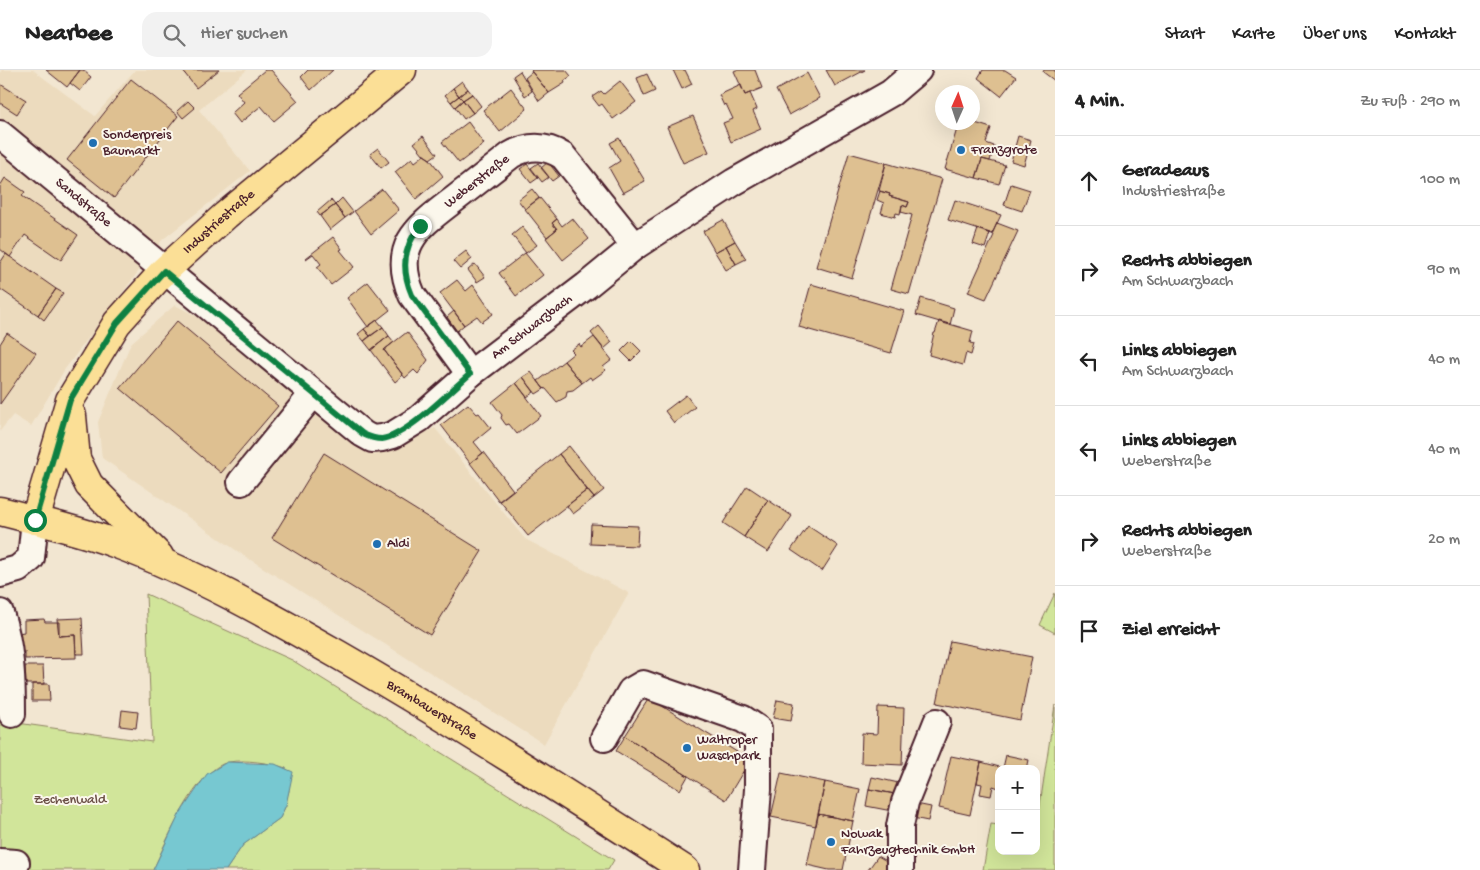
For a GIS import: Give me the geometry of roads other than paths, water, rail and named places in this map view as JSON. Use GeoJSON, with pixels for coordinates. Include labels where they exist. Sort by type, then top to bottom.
{"type":"FeatureCollection","features":[{"type":"Feature","properties":{"kind":"main road","name":"Industriestraße"},"geometry":{"type":"LineString","coordinates":[[35,520],[70,400],[117,323],[164,271],[234,208],[396,72]]}},
{"type":"Feature","properties":{"kind":"main road","name":"Brambauerstraße"},"geometry":{"type":"LineString","coordinates":[[70,400],[76,459],[89,484],[169,565]]}},
{"type":"Feature","properties":{"kind":"main road","name":"Brambauerstraße"},"geometry":{"type":"LineString","coordinates":[[0,512],[35,520],[115,544],[169,565],[249,604],[391,685],[524,766],[685,870]]}},
{"type":"Feature","properties":{"kind":"street","name":"Am Schwarzbach"},"geometry":{"type":"LineString","coordinates":[[164,271],[363,434],[372,439],[394,435],[419,419],[470,374],[586,286],[635,246],[734,182],[891,93],[918,70]]}},
{"type":"Feature","properties":{"kind":"street","name":"Sandstraße"},"geometry":{"type":"LineString","coordinates":[[0,134],[164,271]]}},
{"type":"Feature","properties":{"kind":"street","name":"Weberstraße"},"geometry":{"type":"LineString","coordinates":[[470,374],[412,295],[407,284],[405,272],[406,250],[420,226],[511,155],[527,148],[535,147],[554,151],[563,156],[635,246]]}},
{"type":"Feature","properties":{"kind":"street"},"geometry":{"type":"LineString","coordinates":[[241,482],[313,394]]}},
{"type":"Feature","properties":{"kind":"street"},"geometry":{"type":"LineString","coordinates":[[0,574],[18,569],[31,558],[35,520]]}},
{"type":"Feature","properties":{"kind":"street"},"geometry":{"type":"LineString","coordinates":[[0,613],[4,625],[12,672],[12,714]]}},
{"type":"Feature","properties":{"kind":"street"},"geometry":{"type":"LineString","coordinates":[[604,738],[631,691],[643,684],[742,719],[758,729],[758,789],[752,870]]}},
{"type":"Feature","properties":{"kind":"street"},"geometry":{"type":"LineString","coordinates":[[900,870],[900,826],[904,802],[937,722]]}},
{"type":"Feature","properties":{"kind":"water"},"geometry":{"type":"Polygon","coordinates":[[[227,762],[275,764],[293,772],[286,805],[280,818],[243,845],[226,870],[153,870],[179,815],[207,774],[227,762]]]}},
{"type":"Feature","properties":{"kind":"place","name":"Sonderpreis Baumarkt"},"geometry":{"type":"Point","coordinates":[93,143]}},
{"type":"Feature","properties":{"kind":"place","name":"Franzgrote"},"geometry":{"type":"Point","coordinates":[961,150]}},
{"type":"Feature","properties":{"kind":"place","name":"Aldi"},"geometry":{"type":"Point","coordinates":[377,544]}},
{"type":"Feature","properties":{"kind":"place","name":"Waltroper Waschpark"},"geometry":{"type":"Point","coordinates":[687,748]}},
{"type":"Feature","properties":{"kind":"place","name":"Nowak Fahrzeugtechnik GmbH"},"geometry":{"type":"Point","coordinates":[831,842]}},
{"type":"Feature","properties":{"kind":"park label","name":"Zechenwald"},"geometry":{"type":"Point","coordinates":[70,800]}}]}
